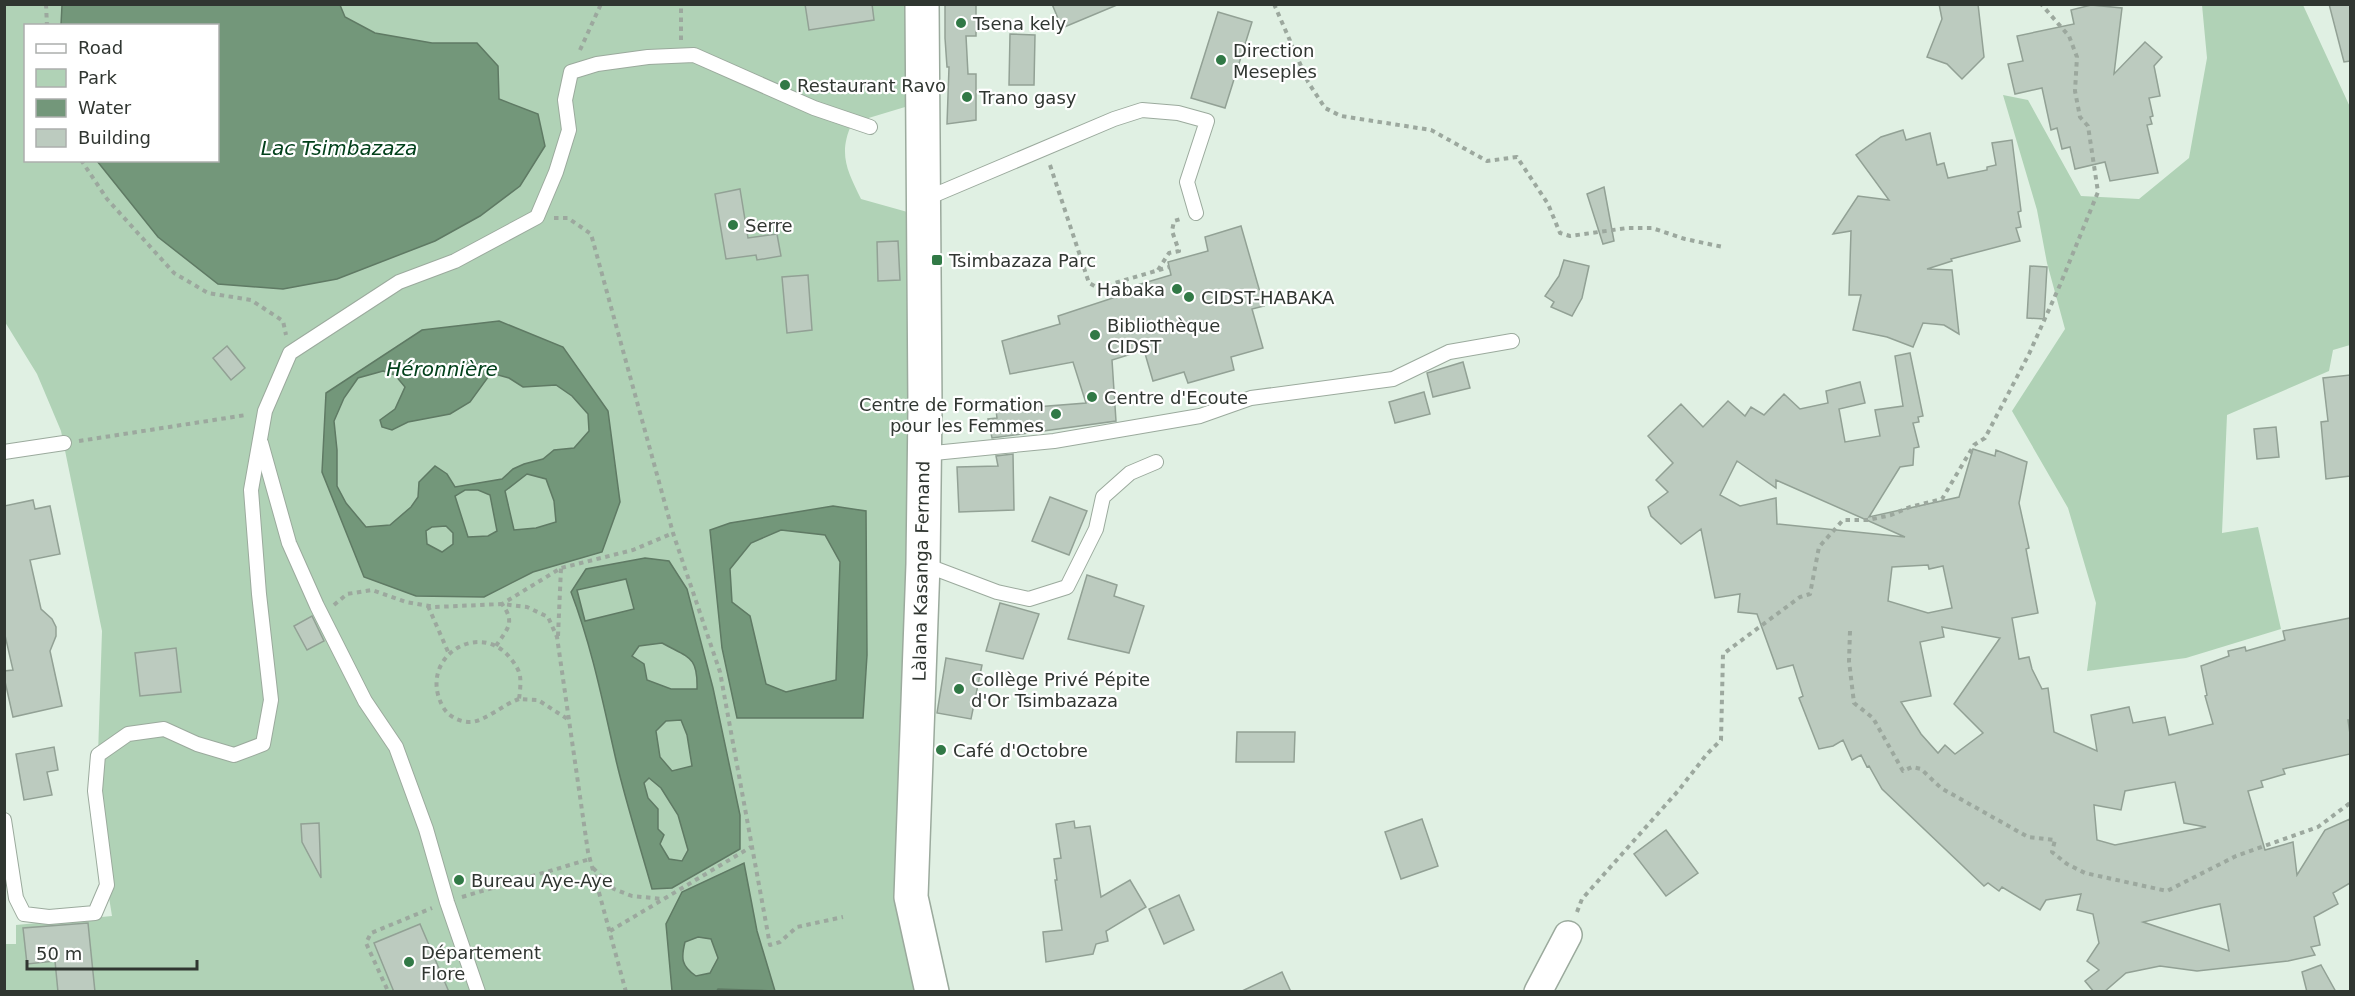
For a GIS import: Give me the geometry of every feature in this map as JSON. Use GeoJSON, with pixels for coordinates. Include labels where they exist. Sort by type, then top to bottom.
{"type":"FeatureCollection","features":[{"type":"Feature","properties":{"kind":"street","name":"Làlana Kasanga Fernand"},"geometry":{"type":"LineString","coordinates":[[922,4],[924,454],[911,897],[932,992]]}},
{"type":"Feature","properties":{"kind":"street"},"geometry":{"type":"LineString","coordinates":[[1538,992],[1568,935]]}},
{"type":"Feature","properties":{"kind":"lane"},"geometry":{"type":"LineString","coordinates":[[4,820],[16,898],[24,914],[49,917],[95,913],[107,885],[95,791],[98,755],[128,734],[165,729],[197,744],[234,755],[262,744],[271,700],[259,594],[251,490],[265,411],[290,353],[399,282],[455,261],[537,217],[556,172],[569,130],[565,100],[571,72],[597,64],[648,57],[694,55],[814,108],[870,127]]}},
{"type":"Feature","properties":{"kind":"lane"},"geometry":{"type":"LineString","coordinates":[[923,200],[1114,119],[1142,110],[1178,113],[1207,121],[1187,182],[1196,213]]}},
{"type":"Feature","properties":{"kind":"lane"},"geometry":{"type":"LineString","coordinates":[[924,454],[1054,441],[1200,416],[1251,398],[1393,379],[1449,352],[1512,341]]}},
{"type":"Feature","properties":{"kind":"lane"},"geometry":{"type":"LineString","coordinates":[[260,438],[289,543],[365,701],[396,747],[426,829],[447,902],[478,992]]}},
{"type":"Feature","properties":{"kind":"lane"},"geometry":{"type":"LineString","coordinates":[[4,452],[64,443]]}},
{"type":"Feature","properties":{"kind":"lane"},"geometry":{"type":"LineString","coordinates":[[922,564],[996,592],[1029,599],[1067,587],[1095,529],[1103,497],[1130,473],[1156,462]]}},
{"type":"Feature","properties":{"kind":"path"},"geometry":{"type":"LineString","coordinates":[[46,4],[46,24]]}},
{"type":"Feature","properties":{"kind":"path"},"geometry":{"type":"LineString","coordinates":[[571,72],[601,4]]}},
{"type":"Feature","properties":{"kind":"path"},"geometry":{"type":"LineString","coordinates":[[681,4],[681,56]]}},
{"type":"Feature","properties":{"kind":"path"},"geometry":{"type":"LineString","coordinates":[[1275,4],[1308,82],[1325,108],[1341,116],[1431,130],[1487,161],[1517,157],[1548,204],[1560,233],[1570,236],[1627,228],[1652,228],[1685,239],[1723,247]]}},
{"type":"Feature","properties":{"kind":"path"},"geometry":{"type":"LineString","coordinates":[[1568,935],[1582,899],[1720,740],[1723,654],[1800,597],[1810,594],[1819,547],[1843,520],[1868,520],[1942,499],[1974,445],[1985,438],[2029,354],[2060,285],[2097,192],[2088,126],[2080,117],[2075,91],[2077,57],[2069,36],[2041,4]]}},
{"type":"Feature","properties":{"kind":"path"},"geometry":{"type":"LineString","coordinates":[[1044,148],[1089,283],[1098,288],[1169,267]]}},
{"type":"Feature","properties":{"kind":"path"},"geometry":{"type":"LineString","coordinates":[[82,162],[107,199],[174,273],[208,293],[251,300],[283,321],[290,353]]}},
{"type":"Feature","properties":{"kind":"path"},"geometry":{"type":"LineString","coordinates":[[1157,270],[1170,253],[1179,251],[1172,231],[1174,221],[1196,213]]}},
{"type":"Feature","properties":{"kind":"path"},"geometry":{"type":"LineString","coordinates":[[537,217],[568,218],[591,234],[672,533],[720,672],[770,945],[780,942],[797,927],[843,917]]}},
{"type":"Feature","properties":{"kind":"path"},"geometry":{"type":"LineString","coordinates":[[64,443],[265,411]]}},
{"type":"Feature","properties":{"kind":"path"},"geometry":{"type":"LineString","coordinates":[[502,604],[561,568],[633,550],[672,533]]}},
{"type":"Feature","properties":{"kind":"path"},"geometry":{"type":"LineString","coordinates":[[558,638],[561,568]]}},
{"type":"Feature","properties":{"kind":"path"},"geometry":{"type":"LineString","coordinates":[[322,615],[347,594],[372,590],[406,602],[427,606],[502,604],[527,607],[549,617],[558,638],[590,860],[626,992]]}},
{"type":"Feature","properties":{"kind":"path"},"geometry":{"type":"LineString","coordinates":[[496,646],[510,625],[510,615],[502,604]]}},
{"type":"Feature","properties":{"kind":"path"},"geometry":{"type":"LineString","coordinates":[[427,606],[449,655]]}},
{"type":"Feature","properties":{"kind":"path"},"geometry":{"type":"LineString","coordinates":[[1850,631],[1849,661],[1854,703],[1873,718],[1903,771],[1912,766],[1921,769],[1941,788],[2018,832],[2028,837],[2055,840],[2052,852],[2067,864],[2085,873],[2167,891],[2236,856],[2318,827],[2350,803]]}},
{"type":"Feature","properties":{"kind":"path"},"geometry":{"type":"LineString","coordinates":[[519,699],[520,675],[504,651],[491,643],[471,642],[449,655],[444,659],[436,678],[437,695],[447,714],[462,721],[471,722],[519,699],[538,700],[570,721]]}},
{"type":"Feature","properties":{"kind":"path"},"geometry":{"type":"LineString","coordinates":[[610,931],[751,847]]}},
{"type":"Feature","properties":{"kind":"path"},"geometry":{"type":"LineString","coordinates":[[387,990],[366,943],[371,933],[447,902],[590,860]]}},
{"type":"Feature","properties":{"kind":"path"},"geometry":{"type":"LineString","coordinates":[[593,867],[614,889],[632,896],[664,899]]}},
{"type":"Feature","properties":{"kind":"green space"},"geometry":{"type":"Polygon","coordinates":[[[5,5],[916,5],[915,104],[852,123],[845,153],[848,170],[861,199],[911,213],[924,991],[5,991],[5,944],[16,944],[16,925],[112,916],[107,885],[98,755],[102,631],[61,431],[37,374],[5,322],[5,5]]]}},
{"type":"Feature","properties":{"kind":"green space"},"geometry":{"type":"Polygon","coordinates":[[[2202,5],[2303,5],[2350,107],[2350,345],[2333,350],[2329,371],[2227,415],[2222,533],[2258,527],[2281,629],[2186,658],[2087,671],[2096,603],[2068,508],[2012,411],[2065,329],[2047,263],[2037,210],[2003,95],[2028,100],[2081,196],[2139,199],[2189,158],[2207,58],[2202,5]]]}},
{"type":"Feature","properties":{"kind":"water","name":"Lac Tsimbazaza"},"geometry":{"type":"Polygon","coordinates":[[[62,5],[340,5],[345,17],[375,33],[432,43],[477,43],[498,66],[499,99],[538,114],[545,146],[520,186],[480,216],[435,241],[337,279],[283,289],[218,284],[158,237],[98,162],[219,162],[219,24],[61,24],[62,5]]]}},
{"type":"Feature","properties":{"kind":"water","name":"Héronnière"},"geometry":{"type":"Polygon","coordinates":[[[499,321],[563,347],[608,411],[620,502],[602,552],[533,572],[484,597],[416,596],[364,577],[322,472],[326,393],[422,330],[499,321]],[[383,371],[358,378],[344,398],[334,421],[337,486],[346,503],[366,527],[390,525],[411,507],[418,497],[419,482],[435,466],[447,474],[455,487],[502,479],[513,469],[543,459],[554,450],[574,448],[589,431],[588,414],[572,396],[556,385],[523,387],[509,378],[491,373],[470,402],[450,414],[408,422],[392,430],[382,427],[380,420],[395,409],[405,387],[395,375],[383,371]],[[527,474],[505,491],[514,530],[536,528],[556,522],[554,501],[546,479],[527,474]],[[465,490],[455,496],[468,537],[488,536],[497,531],[490,495],[478,490],[465,490]],[[446,526],[432,527],[426,531],[427,544],[442,552],[453,544],[453,533],[446,526]]]}},
{"type":"Feature","properties":{"kind":"water"},"geometry":{"type":"Polygon","coordinates":[[[833,506],[866,511],[867,655],[863,718],[737,718],[722,648],[710,530],[730,523],[833,506]],[[781,530],[751,543],[730,569],[732,602],[750,616],[766,684],[786,692],[836,680],[840,562],[825,535],[781,530]]]}},
{"type":"Feature","properties":{"kind":"water"},"geometry":{"type":"Polygon","coordinates":[[[645,558],[669,561],[687,589],[713,688],[740,815],[740,849],[672,888],[652,889],[624,792],[591,654],[571,592],[586,569],[645,558]],[[626,579],[577,590],[585,621],[634,609],[626,579]],[[662,643],[639,646],[632,656],[644,664],[647,680],[671,689],[697,689],[696,670],[685,655],[662,643]],[[681,720],[666,721],[656,731],[660,757],[672,771],[692,766],[687,735],[681,720]],[[649,778],[644,783],[648,798],[658,809],[658,829],[664,835],[660,844],[669,859],[682,861],[688,850],[678,815],[661,788],[649,778]]]}},
{"type":"Feature","properties":{"kind":"water"},"geometry":{"type":"Polygon","coordinates":[[[744,863],[757,931],[775,991],[718,989],[716,992],[672,991],[666,924],[682,892],[744,863]],[[698,937],[685,942],[683,961],[687,969],[696,976],[710,973],[718,958],[711,939],[698,937]]]}},
{"type":"Feature","properties":{"kind":"building"},"geometry":{"type":"Polygon","coordinates":[[[805,4],[872,4],[874,20],[809,30],[805,4]]]}},
{"type":"Feature","properties":{"kind":"building"},"geometry":{"type":"Polygon","coordinates":[[[945,4],[976,4],[976,36],[966,36],[968,74],[976,74],[976,120],[947,124],[949,67],[947,67],[945,38],[945,4]]]}},
{"type":"Feature","properties":{"kind":"building"},"geometry":{"type":"Polygon","coordinates":[[[1052,4],[1117,4],[1117,5],[1062,28],[1052,4]]]}},
{"type":"Feature","properties":{"kind":"building"},"geometry":{"type":"Polygon","coordinates":[[[1939,4],[1978,4],[1984,57],[1962,79],[1947,64],[1927,57],[1942,19],[1939,4]]]}},
{"type":"Feature","properties":{"kind":"building"},"geometry":{"type":"Polygon","coordinates":[[[2329,4],[2350,4],[2350,61],[2344,62],[2329,4]]]}},
{"type":"Feature","properties":{"kind":"building"},"geometry":{"type":"Polygon","coordinates":[[[2091,5],[2122,8],[2114,74],[2145,42],[2162,57],[2154,66],[2160,96],[2149,98],[2153,116],[2150,117],[2152,124],[2147,125],[2158,173],[2110,181],[2105,162],[2075,169],[2070,147],[2062,149],[2057,128],[2051,130],[2042,88],[2015,94],[2008,64],[2023,61],[2017,36],[2074,24],[2071,10],[2091,5]]]}},
{"type":"Feature","properties":{"kind":"building","name":"Direction Meseples"},"geometry":{"type":"Polygon","coordinates":[[[1218,12],[1252,22],[1225,108],[1191,98],[1218,12]]]}},
{"type":"Feature","properties":{"kind":"building"},"geometry":{"type":"Polygon","coordinates":[[[1010,34],[1035,35],[1034,85],[1009,85],[1010,34]]]}},
{"type":"Feature","properties":{"kind":"building"},"geometry":{"type":"Polygon","coordinates":[[[1903,130],[1906,140],[1930,133],[1937,165],[1944,163],[1948,178],[1987,170],[1987,167],[1996,165],[1992,143],[2012,140],[2021,211],[2018,212],[2021,227],[2016,228],[2020,241],[1951,259],[1952,261],[1927,269],[1952,270],[1959,334],[1944,325],[1923,323],[1913,347],[1887,337],[1853,330],[1861,295],[1849,295],[1851,231],[1833,234],[1858,196],[1889,200],[1856,155],[1881,137],[1903,130]]]}},
{"type":"Feature","properties":{"kind":"building"},"geometry":{"type":"Polygon","coordinates":[[[1604,187],[1614,241],[1603,244],[1587,194],[1604,187]]]}},
{"type":"Feature","properties":{"kind":"building","name":"Serre"},"geometry":{"type":"Polygon","coordinates":[[[740,189],[748,238],[777,234],[781,256],[757,260],[756,255],[726,259],[715,194],[740,189]]]}},
{"type":"Feature","properties":{"kind":"building"},"geometry":{"type":"Polygon","coordinates":[[[1241,226],[1264,306],[1252,309],[1263,348],[1231,357],[1234,370],[1188,383],[1184,372],[1153,381],[1144,350],[1112,360],[1116,421],[992,438],[988,419],[997,418],[996,410],[1086,403],[1073,362],[1010,374],[1002,341],[1060,324],[1058,316],[1128,293],[1127,288],[1171,275],[1168,262],[1208,251],[1205,237],[1241,226]]]}},
{"type":"Feature","properties":{"kind":"building"},"geometry":{"type":"Polygon","coordinates":[[[898,241],[900,280],[878,281],[877,242],[898,241]]]}},
{"type":"Feature","properties":{"kind":"building"},"geometry":{"type":"Polygon","coordinates":[[[1564,260],[1589,266],[1582,298],[1572,316],[1551,307],[1554,302],[1545,296],[1559,276],[1564,260]]]}},
{"type":"Feature","properties":{"kind":"building"},"geometry":{"type":"Polygon","coordinates":[[[2030,266],[2047,267],[2044,319],[2027,318],[2030,266]]]}},
{"type":"Feature","properties":{"kind":"building"},"geometry":{"type":"Polygon","coordinates":[[[808,275],[812,330],[787,333],[782,277],[808,275]]]}},
{"type":"Feature","properties":{"kind":"building"},"geometry":{"type":"Polygon","coordinates":[[[227,346],[245,368],[231,380],[213,358],[227,346]]]}},
{"type":"Feature","properties":{"kind":"building"},"geometry":{"type":"Polygon","coordinates":[[[1910,353],[1923,416],[1918,417],[1919,422],[1913,423],[1919,447],[1914,448],[1913,465],[1900,467],[1869,517],[1959,497],[1973,449],[1995,456],[1996,450],[2027,462],[2019,503],[2029,548],[2026,549],[2038,613],[2012,618],[2019,659],[2029,657],[2042,689],[2048,688],[2054,732],[2097,751],[2091,715],[2129,707],[2133,723],[2165,717],[2169,735],[2213,724],[2205,696],[2207,695],[2201,666],[2229,656],[2228,651],[2245,647],[2246,651],[2285,640],[2283,631],[2350,618],[2350,720],[2348,720],[2350,754],[2283,769],[2285,774],[2261,781],[2263,787],[2248,791],[2265,850],[2293,842],[2297,875],[2325,830],[2350,819],[2350,883],[2333,893],[2338,904],[2314,917],[2320,945],[2311,947],[2315,955],[2288,961],[2197,971],[2160,966],[2126,973],[2104,992],[2094,992],[2085,981],[2099,970],[2087,961],[2099,943],[2093,914],[2077,910],[2081,894],[2046,900],[2040,910],[2002,887],[1999,891],[1988,883],[1984,886],[1882,789],[1861,755],[1852,760],[1843,740],[1833,746],[1819,749],[1799,698],[1803,696],[1793,665],[1777,669],[1757,614],[1738,612],[1740,594],[1715,598],[1701,529],[1681,544],[1651,516],[1648,507],[1668,492],[1656,480],[1673,463],[1648,436],[1681,404],[1703,427],[1728,401],[1745,416],[1751,407],[1764,415],[1784,394],[1800,409],[1828,403],[1826,391],[1860,382],[1865,403],[1839,409],[1845,442],[1880,436],[1875,410],[1903,406],[1895,356],[1910,353]],[[1737,461],[1720,495],[1740,506],[1776,498],[1777,524],[1905,537],[1776,480],[1776,488],[1737,461]],[[1928,565],[1892,567],[1888,601],[1928,613],[1952,608],[1943,566],[1929,569],[1928,565]],[[1942,627],[1944,637],[1920,642],[1931,696],[1901,702],[1921,734],[1938,753],[1945,745],[1955,754],[1983,733],[1954,704],[2000,638],[1942,627]],[[2175,782],[2125,791],[2121,810],[2094,805],[2097,840],[2115,845],[2206,827],[2184,823],[2175,782]],[[2220,904],[2143,922],[2229,951],[2220,904]]]}},
{"type":"Feature","properties":{"kind":"building"},"geometry":{"type":"Polygon","coordinates":[[[1463,362],[1470,388],[1433,397],[1427,373],[1463,362]]]}},
{"type":"Feature","properties":{"kind":"building"},"geometry":{"type":"Polygon","coordinates":[[[2350,375],[2350,476],[2326,479],[2321,422],[2328,421],[2323,378],[2350,375]]]}},
{"type":"Feature","properties":{"kind":"building"},"geometry":{"type":"Polygon","coordinates":[[[1424,392],[1430,414],[1395,423],[1389,402],[1424,392]]]}},
{"type":"Feature","properties":{"kind":"building"},"geometry":{"type":"Polygon","coordinates":[[[2276,427],[2279,457],[2257,459],[2254,429],[2276,427]]]}},
{"type":"Feature","properties":{"kind":"building"},"geometry":{"type":"Polygon","coordinates":[[[1013,454],[1014,510],[959,512],[957,467],[998,466],[996,456],[1013,454]]]}},
{"type":"Feature","properties":{"kind":"building"},"geometry":{"type":"Polygon","coordinates":[[[1050,497],[1087,511],[1069,555],[1032,541],[1050,497]]]}},
{"type":"Feature","properties":{"kind":"building"},"geometry":{"type":"Polygon","coordinates":[[[33,500],[35,509],[50,506],[60,554],[30,560],[41,609],[52,619],[56,627],[56,636],[50,651],[62,706],[13,717],[4,677],[4,671],[13,670],[4,631],[4,506],[33,500]]]}},
{"type":"Feature","properties":{"kind":"building"},"geometry":{"type":"Polygon","coordinates":[[[1087,575],[1117,585],[1114,596],[1144,606],[1129,653],[1068,639],[1087,575]]]}},
{"type":"Feature","properties":{"kind":"building"},"geometry":{"type":"Polygon","coordinates":[[[1000,603],[1039,614],[1023,659],[986,651],[1000,603]]]}},
{"type":"Feature","properties":{"kind":"building"},"geometry":{"type":"Polygon","coordinates":[[[312,616],[324,641],[307,650],[294,626],[312,616]]]}},
{"type":"Feature","properties":{"kind":"building"},"geometry":{"type":"Polygon","coordinates":[[[176,648],[181,692],[140,696],[135,653],[176,648]]]}},
{"type":"Feature","properties":{"kind":"building","name":"Collège Privé Pépite d'Or Tsimbazaza"},"geometry":{"type":"Polygon","coordinates":[[[946,658],[982,665],[971,719],[937,713],[946,658]]]}},
{"type":"Feature","properties":{"kind":"building"},"geometry":{"type":"Polygon","coordinates":[[[1237,732],[1295,732],[1294,762],[1236,762],[1237,732]]]}},
{"type":"Feature","properties":{"kind":"building"},"geometry":{"type":"Polygon","coordinates":[[[54,747],[58,770],[47,772],[52,795],[24,800],[16,754],[54,747]]]}},
{"type":"Feature","properties":{"kind":"building"},"geometry":{"type":"Polygon","coordinates":[[[1422,819],[1438,866],[1401,879],[1385,832],[1422,819]]]}},
{"type":"Feature","properties":{"kind":"building"},"geometry":{"type":"Polygon","coordinates":[[[1074,821],[1075,828],[1090,826],[1101,897],[1130,880],[1146,907],[1106,931],[1108,941],[1096,944],[1093,954],[1046,962],[1043,932],[1062,930],[1055,880],[1057,880],[1054,859],[1061,858],[1056,824],[1074,821]]]}},
{"type":"Feature","properties":{"kind":"building"},"geometry":{"type":"Polygon","coordinates":[[[319,823],[321,878],[302,842],[301,824],[319,823]]]}},
{"type":"Feature","properties":{"kind":"building"},"geometry":{"type":"Polygon","coordinates":[[[1666,830],[1698,873],[1666,896],[1634,854],[1666,830]]]}},
{"type":"Feature","properties":{"kind":"building"},"geometry":{"type":"Polygon","coordinates":[[[1179,895],[1194,930],[1164,944],[1149,909],[1179,895]]]}},
{"type":"Feature","properties":{"kind":"building"},"geometry":{"type":"Polygon","coordinates":[[[88,923],[95,992],[58,992],[55,961],[27,964],[23,928],[88,923]]]}},
{"type":"Feature","properties":{"kind":"building","name":"Département Flore"},"geometry":{"type":"Polygon","coordinates":[[[420,924],[449,992],[394,992],[374,943],[420,924]]]}},
{"type":"Feature","properties":{"kind":"building"},"geometry":{"type":"Polygon","coordinates":[[[2321,965],[2336,992],[2307,992],[2302,972],[2321,965]]]}},
{"type":"Feature","properties":{"kind":"building"},"geometry":{"type":"Polygon","coordinates":[[[1282,972],[1291,992],[1240,992],[1282,972]]]}},
{"type":"Feature","properties":{"kind":"place","name":"Tsena kely"},"geometry":{"type":"Point","coordinates":[961,23]}},
{"type":"Feature","properties":{"kind":"place","name":"Direction Meseples"},"geometry":{"type":"Point","coordinates":[1221,60]}},
{"type":"Feature","properties":{"kind":"place","name":"Restaurant Ravo"},"geometry":{"type":"Point","coordinates":[785,85]}},
{"type":"Feature","properties":{"kind":"place","name":"Trano gasy"},"geometry":{"type":"Point","coordinates":[967,97]}},
{"type":"Feature","properties":{"kind":"place","name":"Serre"},"geometry":{"type":"Point","coordinates":[733,225]}},
{"type":"Feature","properties":{"kind":"place","name":"Tsimbazaza Parc"},"geometry":{"type":"Point","coordinates":[937,260]}},
{"type":"Feature","properties":{"kind":"place","name":"Habaka"},"geometry":{"type":"Point","coordinates":[1177,289]}},
{"type":"Feature","properties":{"kind":"place","name":"CIDST-HABAKA"},"geometry":{"type":"Point","coordinates":[1189,297]}},
{"type":"Feature","properties":{"kind":"place","name":"Bibliothèque CIDST"},"geometry":{"type":"Point","coordinates":[1095,335]}},
{"type":"Feature","properties":{"kind":"place","name":"Centre d'Ecoute"},"geometry":{"type":"Point","coordinates":[1092,397]}},
{"type":"Feature","properties":{"kind":"place","name":"Centre de Formation pour les Femmes"},"geometry":{"type":"Point","coordinates":[1056,414]}},
{"type":"Feature","properties":{"kind":"place","name":"Collège Privé Pépite d'Or Tsimbazaza"},"geometry":{"type":"Point","coordinates":[959,689]}},
{"type":"Feature","properties":{"kind":"place","name":"Café d'Octobre"},"geometry":{"type":"Point","coordinates":[941,750]}},
{"type":"Feature","properties":{"kind":"place","name":"Bureau Aye-Aye"},"geometry":{"type":"Point","coordinates":[459,880]}},
{"type":"Feature","properties":{"kind":"place","name":"Département Flore"},"geometry":{"type":"Point","coordinates":[409,962]}}]}
